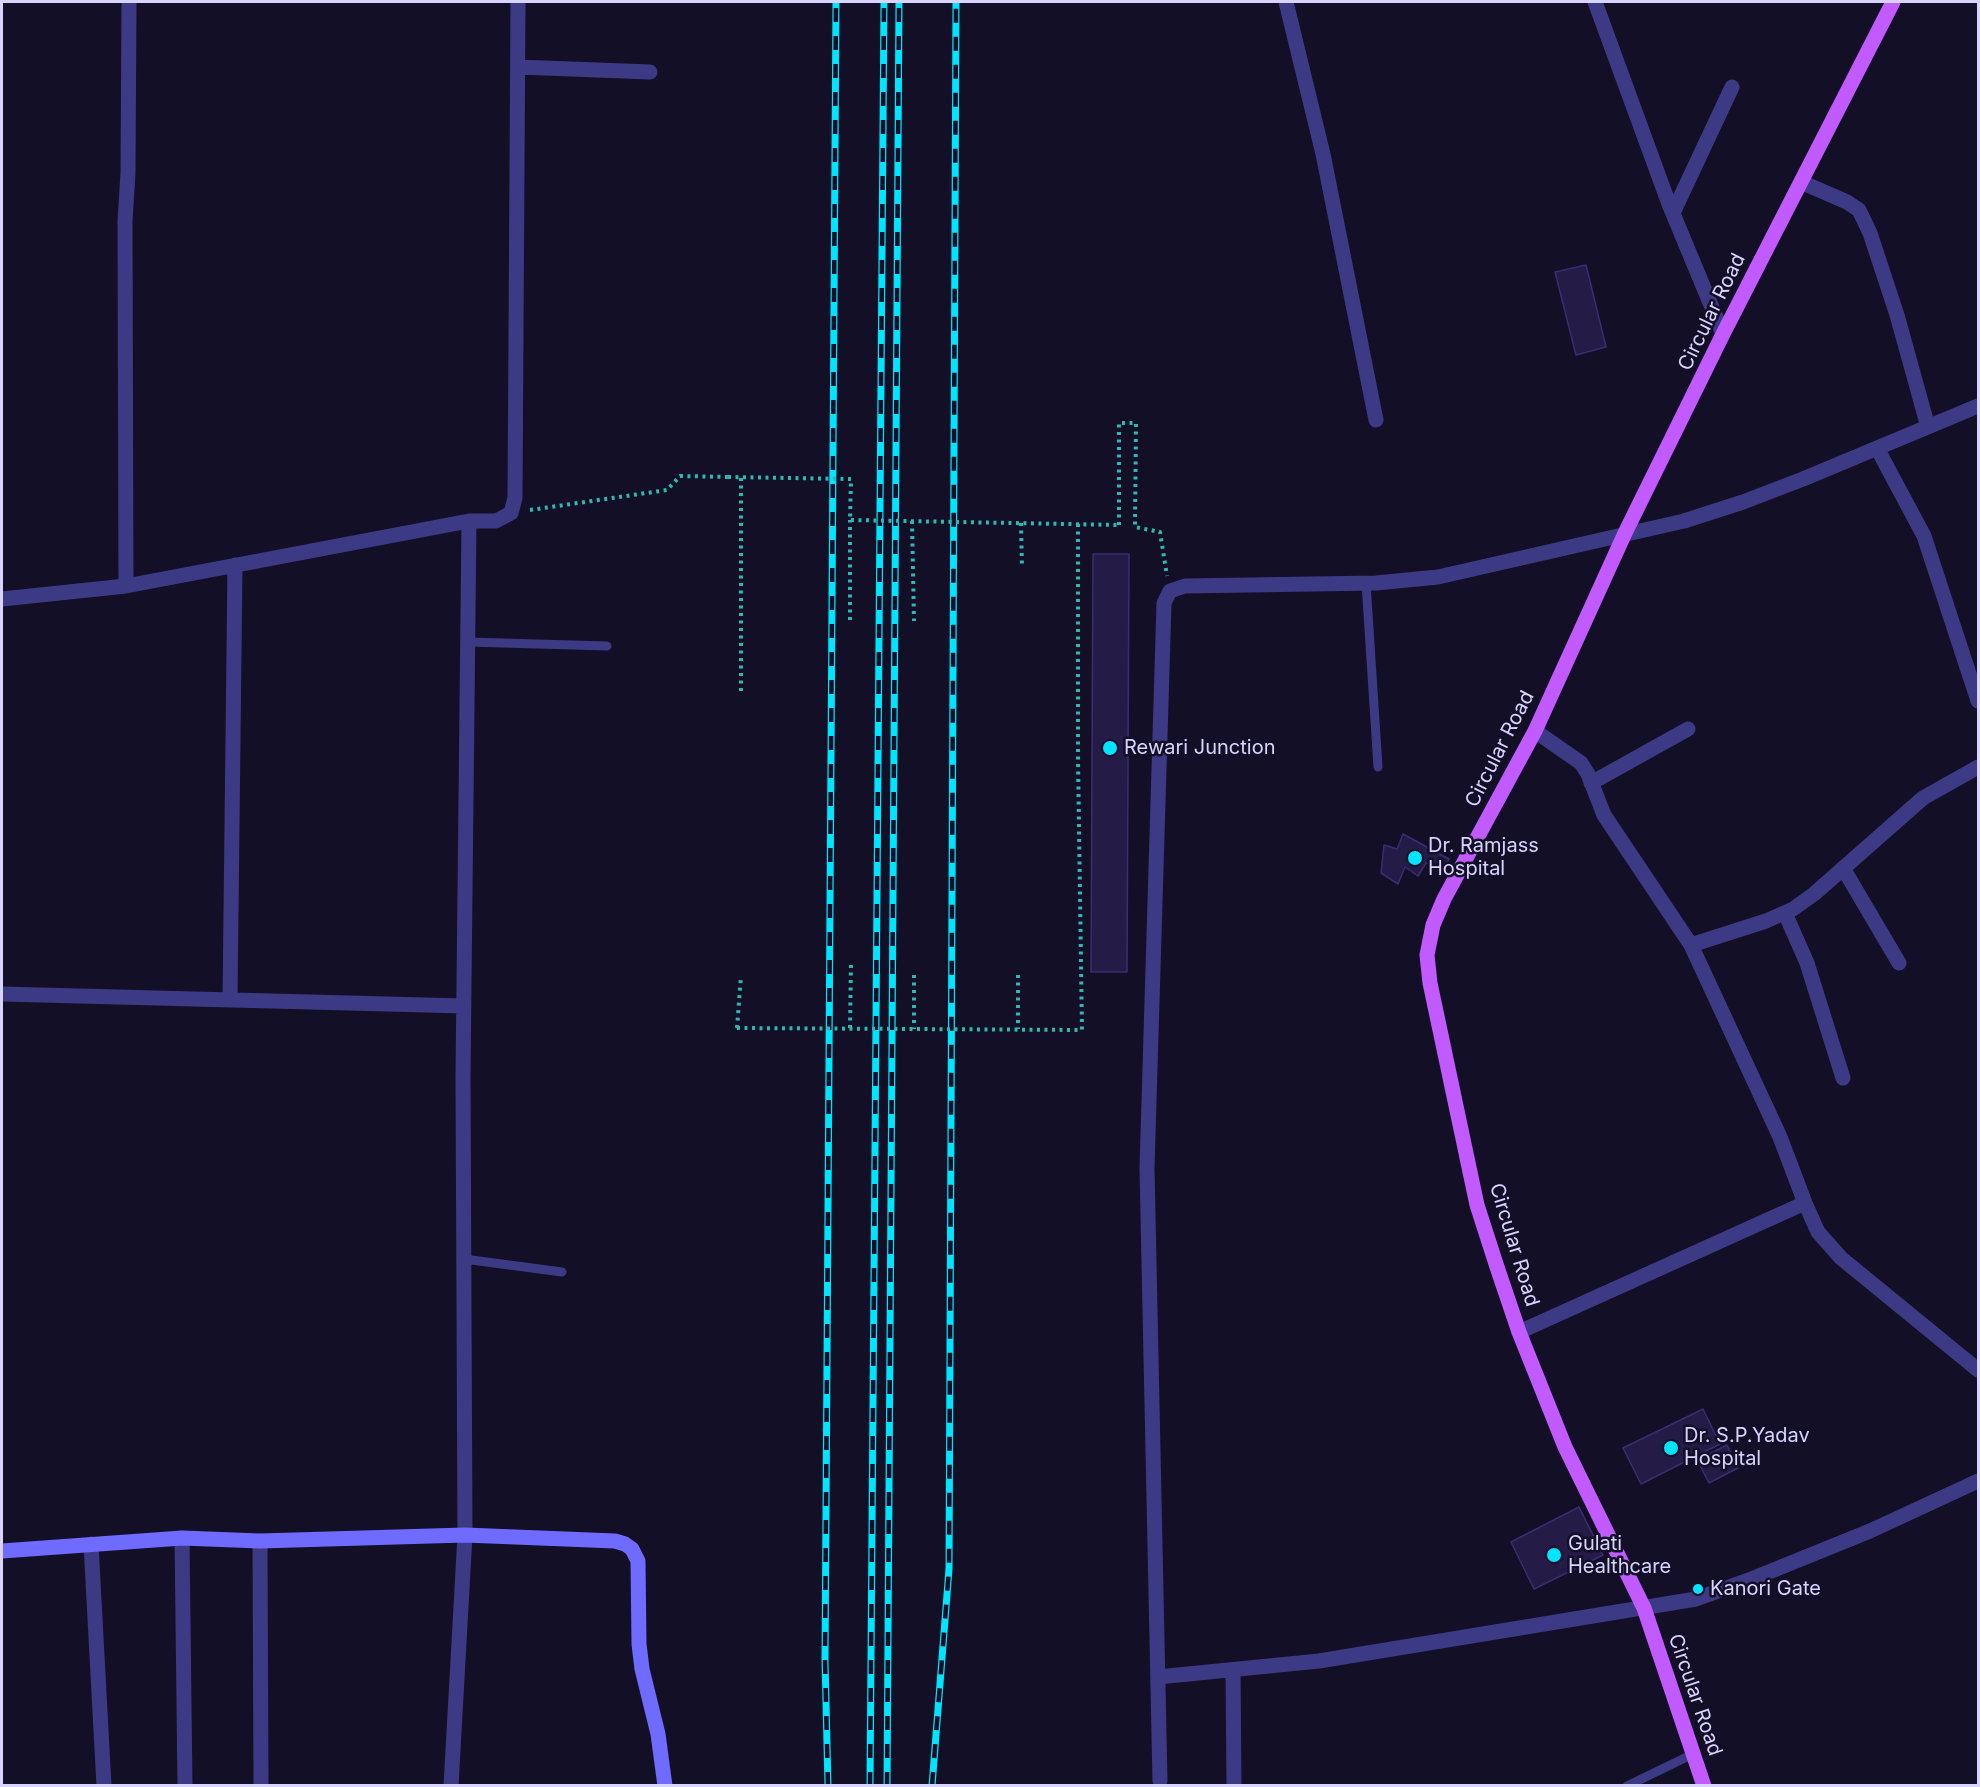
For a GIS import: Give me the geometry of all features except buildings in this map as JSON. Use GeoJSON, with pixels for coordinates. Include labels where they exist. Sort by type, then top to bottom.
{"type":"FeatureCollection","features":[{"type":"Feature","properties":{"kind":"main road","name":"Circular Road"},"geometry":{"type":"LineString","coordinates":[[1704,1785],[1644,1608],[1565,1447],[1520,1332],[1477,1205],[1430,983],[1427,955],[1433,925],[1444,899],[1535,731],[1626,533],[1723,334],[1893,2]]}},
{"type":"Feature","properties":{"kind":"street"},"geometry":{"type":"LineString","coordinates":[[126,586],[125,221],[128,173],[129,2]]}},
{"type":"Feature","properties":{"kind":"street"},"geometry":{"type":"LineString","coordinates":[[2,599],[126,586],[470,521],[496,520],[511,513],[515,498],[518,2]]}},
{"type":"Feature","properties":{"kind":"street"},"geometry":{"type":"LineString","coordinates":[[1286,2],[1323,154],[1376,420]]}},
{"type":"Feature","properties":{"kind":"street"},"geometry":{"type":"LineString","coordinates":[[1595,2],[1673,213],[1723,334]]}},
{"type":"Feature","properties":{"kind":"street"},"geometry":{"type":"LineString","coordinates":[[518,67],[650,72]]}},
{"type":"Feature","properties":{"kind":"street"},"geometry":{"type":"LineString","coordinates":[[1673,213],[1732,87]]}},
{"type":"Feature","properties":{"kind":"street"},"geometry":{"type":"LineString","coordinates":[[1801,182],[1847,202],[1859,210],[1870,233],[1897,315],[1928,427]]}},
{"type":"Feature","properties":{"kind":"street"},"geometry":{"type":"LineString","coordinates":[[1160,1781],[1147,1168],[1164,603],[1170,591],[1185,586],[1366,583],[1438,577],[1684,521],[1743,502],[1978,406]]}},
{"type":"Feature","properties":{"kind":"street"},"geometry":{"type":"LineString","coordinates":[[1877,448],[1924,536],[1978,701]]}},
{"type":"Feature","properties":{"kind":"street"},"geometry":{"type":"LineString","coordinates":[[451,1785],[465,1535],[464,1006],[470,521]]}},
{"type":"Feature","properties":{"kind":"street"},"geometry":{"type":"LineString","coordinates":[[230,1000],[235,565]]}},
{"type":"Feature","properties":{"kind":"street"},"geometry":{"type":"LineString","coordinates":[[1591,783],[1688,729]]}},
{"type":"Feature","properties":{"kind":"street"},"geometry":{"type":"LineString","coordinates":[[1535,731],[1581,763],[1604,815],[1691,945],[1780,1137],[1804,1203],[1818,1232],[1841,1258],[1978,1370]]}},
{"type":"Feature","properties":{"kind":"street"},"geometry":{"type":"LineString","coordinates":[[1691,945],[1785,913],[1814,894],[1923,798],[1978,768]]}},
{"type":"Feature","properties":{"kind":"street"},"geometry":{"type":"LineString","coordinates":[[1843,868],[1899,963]]}},
{"type":"Feature","properties":{"kind":"street"},"geometry":{"type":"LineString","coordinates":[[1785,913],[1807,963],[1843,1078]]}},
{"type":"Feature","properties":{"kind":"street"},"geometry":{"type":"LineString","coordinates":[[2,994],[464,1006]]}},
{"type":"Feature","properties":{"kind":"street"},"geometry":{"type":"LineString","coordinates":[[1520,1332],[1804,1203]]}},
{"type":"Feature","properties":{"kind":"street"},"geometry":{"type":"LineString","coordinates":[[1158,1677],[1319,1661],[1696,1599],[1870,1531],[1978,1481]]}},
{"type":"Feature","properties":{"kind":"street"},"geometry":{"type":"LineString","coordinates":[[2,1551],[183,1538],[260,1541],[465,1535],[615,1541],[632,1549],[638,1561],[639,1644],[642,1669],[658,1734],[665,1785]]}},
{"type":"Feature","properties":{"kind":"street"},"geometry":{"type":"LineString","coordinates":[[183,1538],[185,1785]]}},
{"type":"Feature","properties":{"kind":"street"},"geometry":{"type":"LineString","coordinates":[[260,1541],[261,1785]]}},
{"type":"Feature","properties":{"kind":"street"},"geometry":{"type":"LineString","coordinates":[[91,1544],[104,1785]]}},
{"type":"Feature","properties":{"kind":"street"},"geometry":{"type":"LineString","coordinates":[[1233,1670],[1234,1785]]}},
{"type":"Feature","properties":{"kind":"lane"},"geometry":{"type":"LineString","coordinates":[[1366,583],[1378,767]]}},
{"type":"Feature","properties":{"kind":"lane"},"geometry":{"type":"LineString","coordinates":[[468,642],[607,646]]}},
{"type":"Feature","properties":{"kind":"lane"},"geometry":{"type":"LineString","coordinates":[[464,1259],[562,1272]]}},
{"type":"Feature","properties":{"kind":"lane"},"geometry":{"type":"LineString","coordinates":[[1627,1785],[1693,1754]]}},
{"type":"Feature","properties":{"kind":"path"},"geometry":{"type":"LineString","coordinates":[[850,520],[1119,525],[1119,423],[1136,423],[1135,527],[1160,532],[1170,591]]}},
{"type":"Feature","properties":{"kind":"path"},"geometry":{"type":"LineString","coordinates":[[511,513],[667,490],[680,476],[851,479],[850,620]]}},
{"type":"Feature","properties":{"kind":"path"},"geometry":{"type":"LineString","coordinates":[[741,477],[741,690]]}},
{"type":"Feature","properties":{"kind":"path"},"geometry":{"type":"LineString","coordinates":[[912,521],[914,621]]}},
{"type":"Feature","properties":{"kind":"path"},"geometry":{"type":"LineString","coordinates":[[1022,523],[1022,567]]}},
{"type":"Feature","properties":{"kind":"path"},"geometry":{"type":"LineString","coordinates":[[741,976],[737,1028],[1082,1030],[1078,759],[1078,524]]}},
{"type":"Feature","properties":{"kind":"path"},"geometry":{"type":"LineString","coordinates":[[850,1028],[851,962]]}},
{"type":"Feature","properties":{"kind":"path"},"geometry":{"type":"LineString","coordinates":[[914,975],[914,1029]]}},
{"type":"Feature","properties":{"kind":"path"},"geometry":{"type":"LineString","coordinates":[[1018,975],[1018,1029]]}},
{"type":"Feature","properties":{"kind":"railway"},"geometry":{"type":"LineString","coordinates":[[828,1786],[825,1660],[836,2]]}},
{"type":"Feature","properties":{"kind":"railway"},"geometry":{"type":"LineString","coordinates":[[870,1786],[884,2]]}},
{"type":"Feature","properties":{"kind":"railway"},"geometry":{"type":"LineString","coordinates":[[887,1786],[899,2]]}},
{"type":"Feature","properties":{"kind":"railway"},"geometry":{"type":"LineString","coordinates":[[932,1786],[949,1569],[956,2]]}},
{"type":"Feature","properties":{"kind":"place","name":"Rewari Junction"},"geometry":{"type":"Point","coordinates":[1110,748]}},
{"type":"Feature","properties":{"kind":"place","name":"Dr. Ramjass Hospital"},"geometry":{"type":"Point","coordinates":[1415,858]}},
{"type":"Feature","properties":{"kind":"place","name":"Dr. S.P.Yadav Hospital"},"geometry":{"type":"Point","coordinates":[1671,1448]}},
{"type":"Feature","properties":{"kind":"place","name":"Gulati Healthcare"},"geometry":{"type":"Point","coordinates":[1554,1555]}},
{"type":"Feature","properties":{"kind":"place","name":"Kanori Gate"},"geometry":{"type":"Point","coordinates":[1698,1589]}}]}
